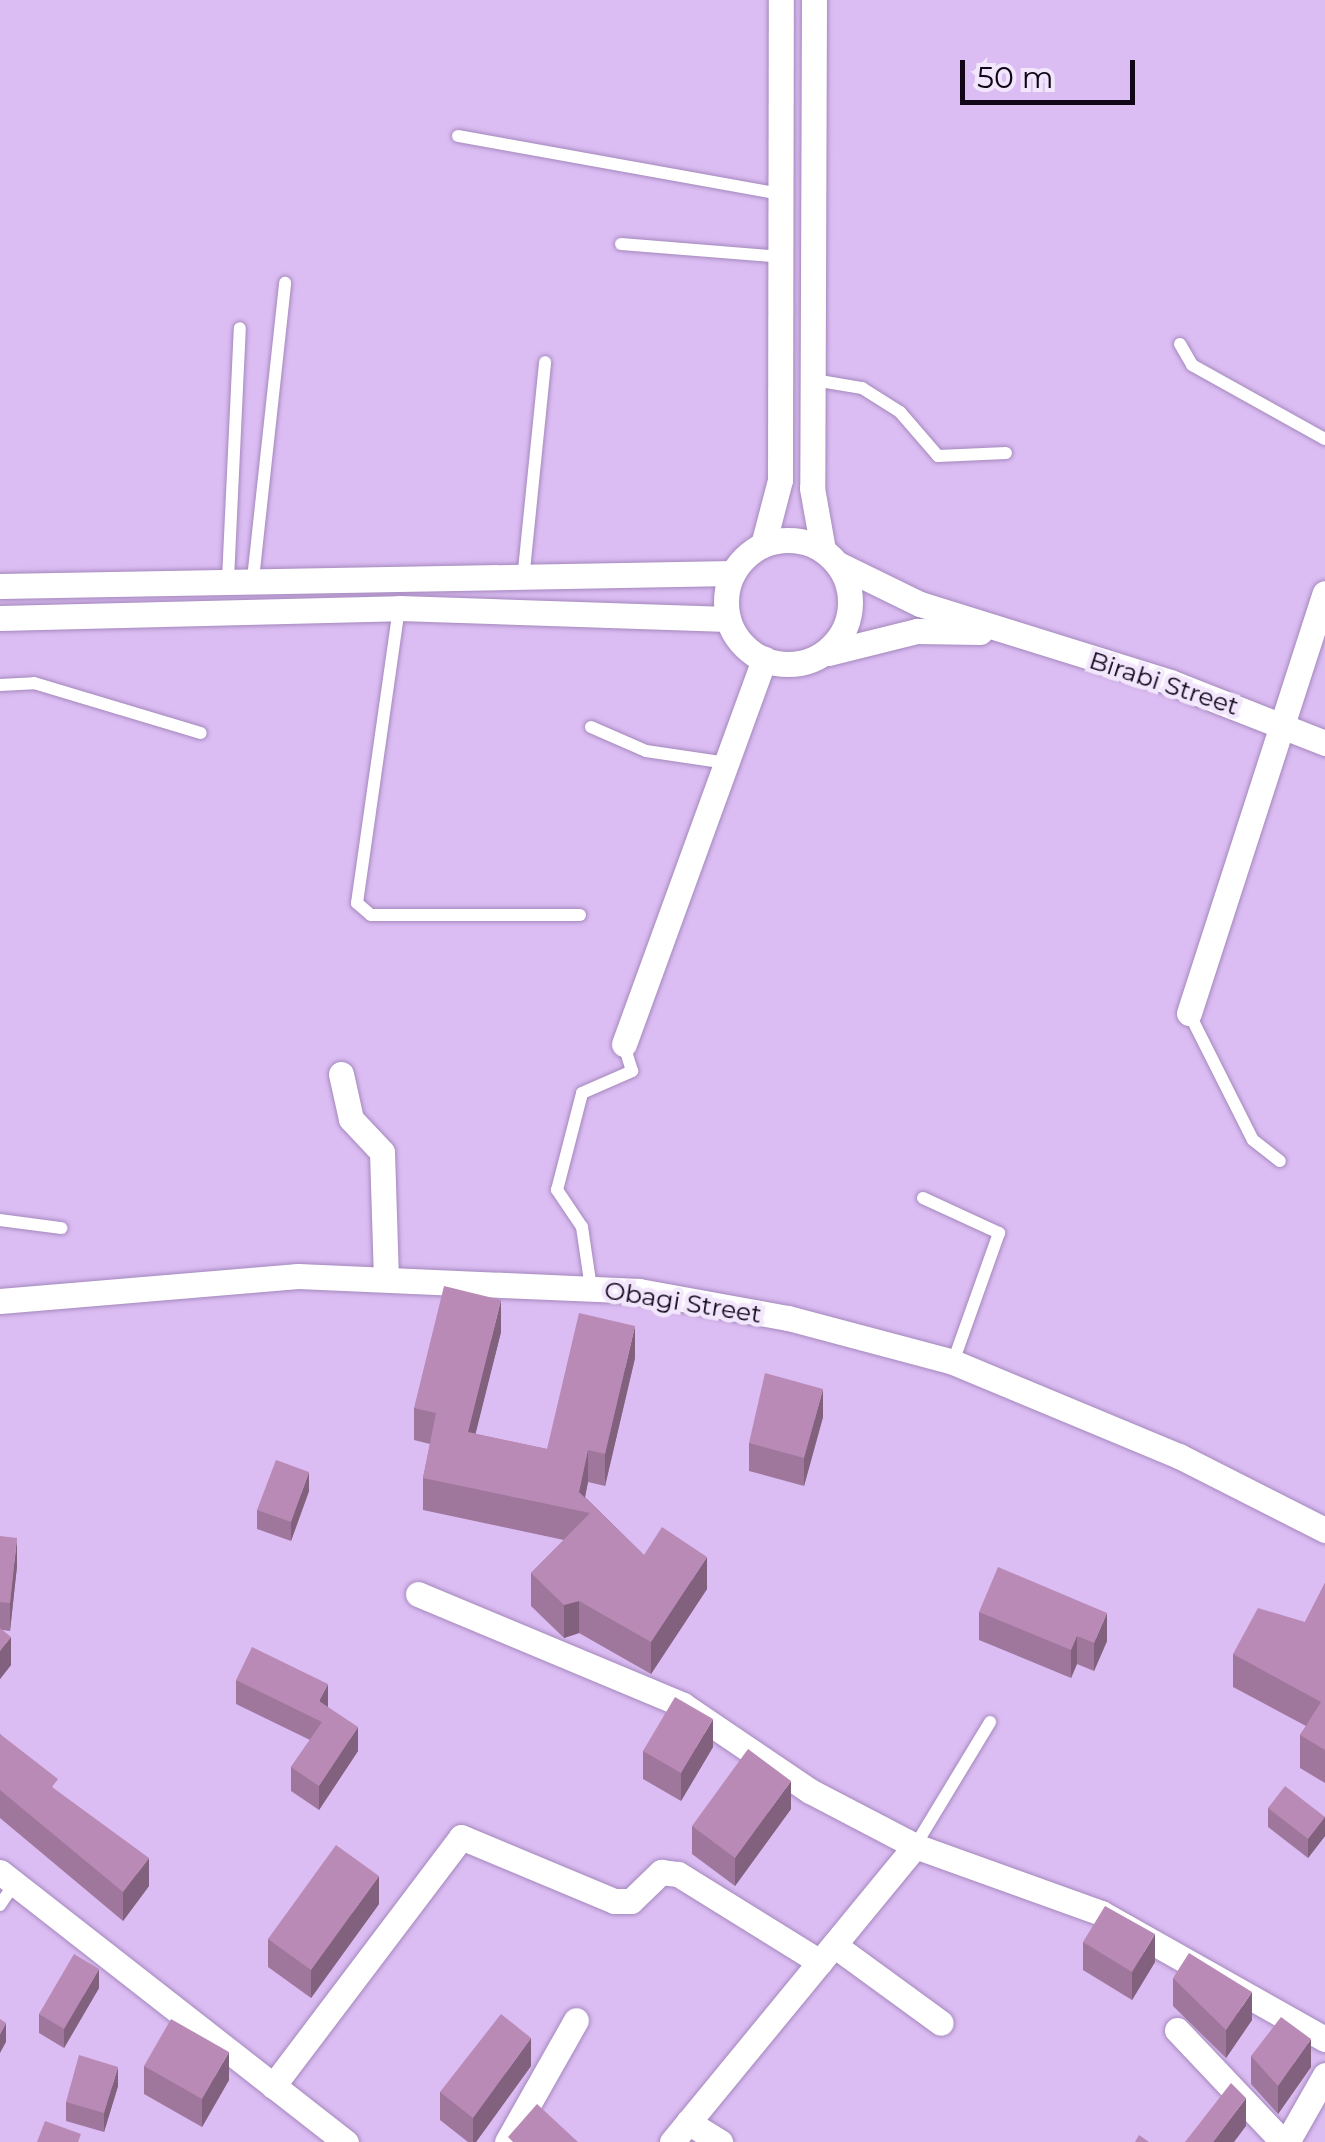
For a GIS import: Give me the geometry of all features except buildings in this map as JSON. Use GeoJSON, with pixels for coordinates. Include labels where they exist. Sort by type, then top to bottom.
{"type":"FeatureCollection","features":[{"type":"Feature","properties":{"kind":"street"},"geometry":{"type":"LineString","coordinates":[[0,586],[241,579],[523,582],[733,573],[763,545],[780,480],[784,257],[780,0]]}},
{"type":"Feature","properties":{"kind":"street"},"geometry":{"type":"LineString","coordinates":[[814,0],[812,488],[848,623],[822,654]]}},
{"type":"Feature","properties":{"kind":"street"},"geometry":{"type":"LineString","coordinates":[[763,545],[831,557],[1000,632]]}},
{"type":"Feature","properties":{"kind":"street"},"geometry":{"type":"LineString","coordinates":[[728,619],[733,573]]}},
{"type":"Feature","properties":{"kind":"street"},"geometry":{"type":"LineString","coordinates":[[1189,1014],[1287,726],[1325,593]]}},
{"type":"Feature","properties":{"kind":"street"},"geometry":{"type":"LineString","coordinates":[[0,618],[399,608],[728,619],[764,659]]}},
{"type":"Feature","properties":{"kind":"street"},"geometry":{"type":"LineString","coordinates":[[764,659],[822,654],[917,631],[1000,632]]}},
{"type":"Feature","properties":{"kind":"street","name":"Birabi Street"},"geometry":{"type":"LineString","coordinates":[[1000,632],[1287,726],[1325,743]]}},
{"type":"Feature","properties":{"kind":"street"},"geometry":{"type":"LineString","coordinates":[[624,1044],[764,659]]}},
{"type":"Feature","properties":{"kind":"street"},"geometry":{"type":"LineString","coordinates":[[341,1074],[351,1118],[382,1152],[386,1278]]}},
{"type":"Feature","properties":{"kind":"street","name":"Obagi Street"},"geometry":{"type":"LineString","coordinates":[[0,1301],[298,1276],[591,1288],[788,1318],[953,1362],[1178,1456],[1325,1530]]}},
{"type":"Feature","properties":{"kind":"street"},"geometry":{"type":"LineString","coordinates":[[418,1594],[683,1705],[810,1791],[915,1846],[1102,1913],[1325,2038]]}},
{"type":"Feature","properties":{"kind":"street"},"geometry":{"type":"LineString","coordinates":[[273,2086],[460,1836],[614,1901],[632,1902],[661,1872],[678,1874],[827,1954],[942,2023]]}},
{"type":"Feature","properties":{"kind":"street"},"geometry":{"type":"LineString","coordinates":[[720,2142],[680,2132],[915,1846]]}},
{"type":"Feature","properties":{"kind":"street"},"geometry":{"type":"LineString","coordinates":[[7,1877],[346,2142]]}},
{"type":"Feature","properties":{"kind":"street"},"geometry":{"type":"LineString","coordinates":[[507,2142],[576,2020]]}},
{"type":"Feature","properties":{"kind":"street"},"geometry":{"type":"LineString","coordinates":[[1177,2030],[1285,2142],[1325,2075]]}},
{"type":"Feature","properties":{"kind":"lane"},"geometry":{"type":"LineString","coordinates":[[458,136],[782,194]]}},
{"type":"Feature","properties":{"kind":"lane"},"geometry":{"type":"LineString","coordinates":[[621,244],[784,257]]}},
{"type":"Feature","properties":{"kind":"lane"},"geometry":{"type":"LineString","coordinates":[[241,579],[284,283]]}},
{"type":"Feature","properties":{"kind":"lane"},"geometry":{"type":"LineString","coordinates":[[240,328],[241,579]]}},
{"type":"Feature","properties":{"kind":"lane"},"geometry":{"type":"LineString","coordinates":[[1180,344],[1192,365],[1325,438]]}},
{"type":"Feature","properties":{"kind":"lane"},"geometry":{"type":"LineString","coordinates":[[523,582],[545,362]]}},
{"type":"Feature","properties":{"kind":"lane"},"geometry":{"type":"LineString","coordinates":[[814,380],[862,388],[900,412],[938,456],[1006,453]]}},
{"type":"Feature","properties":{"kind":"lane"},"geometry":{"type":"LineString","coordinates":[[399,608],[357,903],[371,915],[580,915]]}},
{"type":"Feature","properties":{"kind":"lane"},"geometry":{"type":"LineString","coordinates":[[0,685],[34,683],[201,733]]}},
{"type":"Feature","properties":{"kind":"lane"},"geometry":{"type":"LineString","coordinates":[[592,727],[646,752],[726,763]]}},
{"type":"Feature","properties":{"kind":"lane"},"geometry":{"type":"LineString","coordinates":[[1189,1014],[1253,1140],[1280,1161]]}},
{"type":"Feature","properties":{"kind":"lane"},"geometry":{"type":"LineString","coordinates":[[591,1288],[582,1227],[557,1190],[582,1093],[632,1071],[635,1054],[624,1044]]}},
{"type":"Feature","properties":{"kind":"lane"},"geometry":{"type":"LineString","coordinates":[[923,1198],[999,1233],[953,1362]]}},
{"type":"Feature","properties":{"kind":"lane"},"geometry":{"type":"LineString","coordinates":[[0,1220],[61,1228]]}},
{"type":"Feature","properties":{"kind":"lane"},"geometry":{"type":"LineString","coordinates":[[915,1846],[990,1722]]}},
{"type":"Feature","properties":{"kind":"lane"},"geometry":{"type":"LineString","coordinates":[[0,1905],[7,1877]]}}]}
